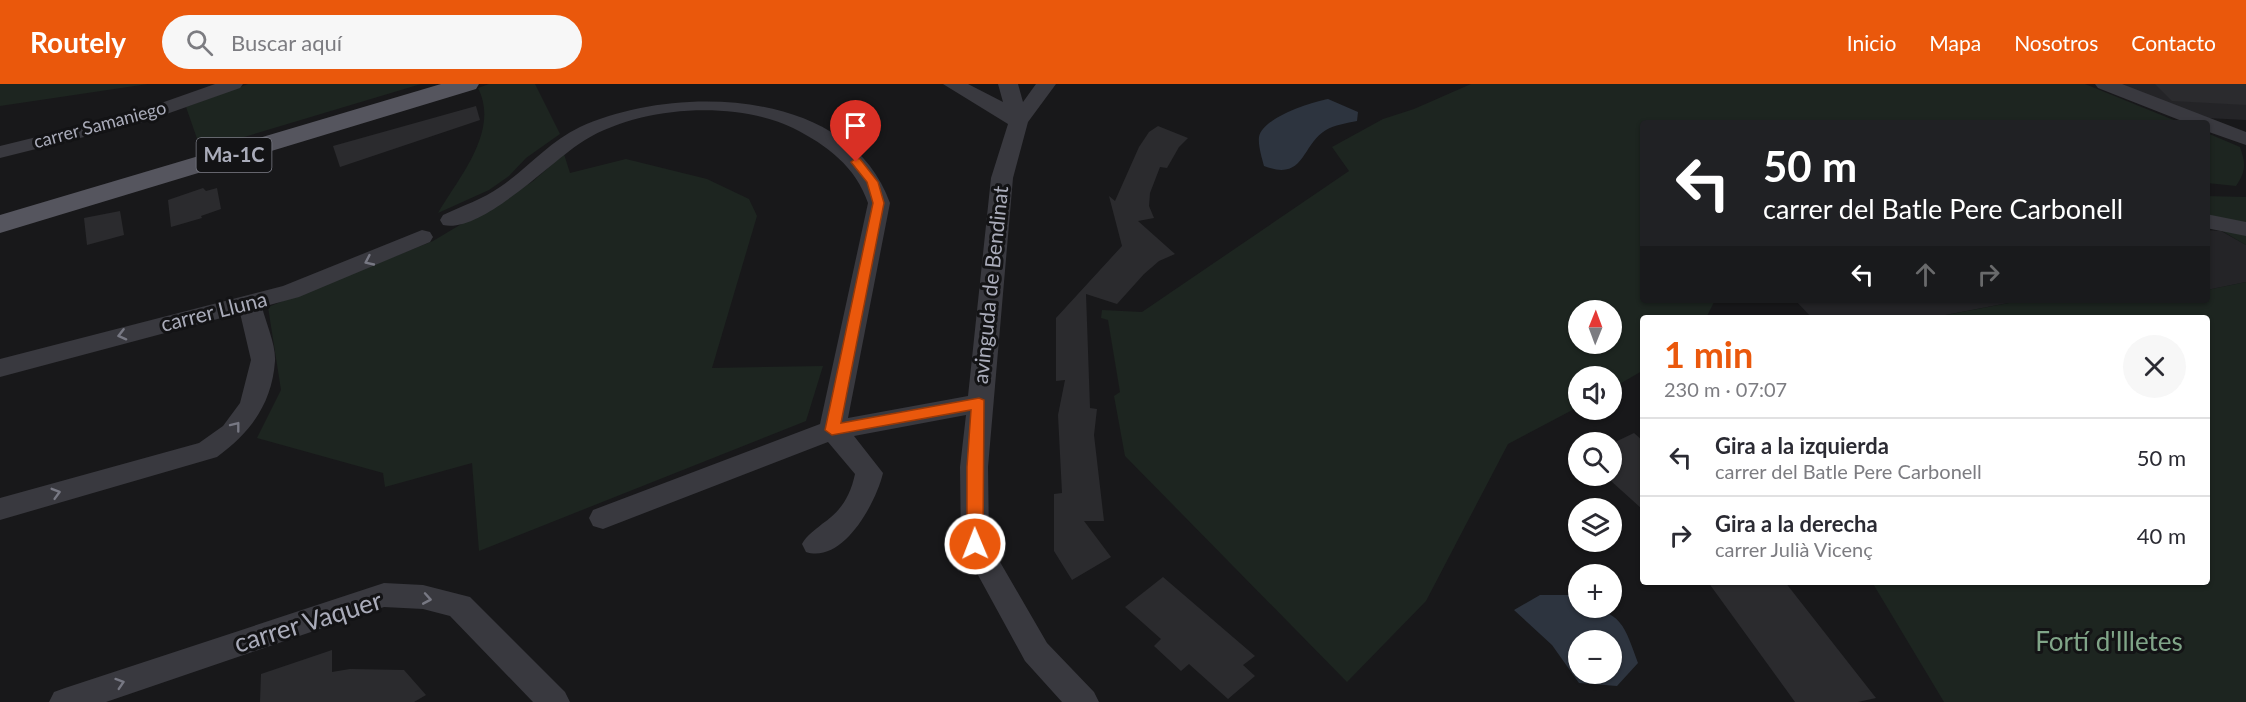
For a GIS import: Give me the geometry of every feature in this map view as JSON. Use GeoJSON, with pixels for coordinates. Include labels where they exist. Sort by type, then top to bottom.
{"type":"FeatureCollection","features":[{"type":"Feature","properties":{"kind":"main road","name":"Ma-1C"},"geometry":{"type":"LineString","coordinates":[[0,224],[467,84]]}},
{"type":"Feature","properties":{"kind":"street","name":"carrer Samaniego"},"geometry":{"type":"LineString","coordinates":[[0,152],[137,118],[233,84]]}},
{"type":"Feature","properties":{"kind":"street"},"geometry":{"type":"LineString","coordinates":[[952,84],[1000,109],[1018,122]]}},
{"type":"Feature","properties":{"kind":"street"},"geometry":{"type":"LineString","coordinates":[[1008,84],[1018,122]]}},
{"type":"Feature","properties":{"kind":"street","name":"avinguda de Bendinat"},"geometry":{"type":"LineString","coordinates":[[1046,84],[1018,122],[1002,178],[997,252],[979,403],[974,467],[975,544],[1036,652],[1083,702]]}},
{"type":"Feature","properties":{"kind":"street"},"geometry":{"type":"LineString","coordinates":[[1018,122],[1065,84]]}},
{"type":"Feature","properties":{"kind":"street"},"geometry":{"type":"LineString","coordinates":[[2105,84],[2198,120]]}},
{"type":"Feature","properties":{"kind":"street"},"geometry":{"type":"LineString","coordinates":[[451,220],[506,193],[579,135],[621,118],[698,103],[730,103],[760,108],[817,132],[856,162],[872,182],[879,203],[832,430]]}},
{"type":"Feature","properties":{"kind":"street"},"geometry":{"type":"LineString","coordinates":[[2210,125],[2246,139]]}},
{"type":"Feature","properties":{"kind":"street"},"geometry":{"type":"LineString","coordinates":[[2210,222],[2246,229]]}},
{"type":"Feature","properties":{"kind":"street","name":"carrer Lluna"},"geometry":{"type":"LineString","coordinates":[[0,368],[291,292],[360,266],[422,237]]}},
{"type":"Feature","properties":{"kind":"street"},"geometry":{"type":"LineString","coordinates":[[0,509],[208,450],[232,433],[252,405],[264,360],[249,303]]}},
{"type":"Feature","properties":{"kind":"street"},"geometry":{"type":"LineString","coordinates":[[603,518],[832,430],[979,403]]}},
{"type":"Feature","properties":{"kind":"street"},"geometry":{"type":"LineString","coordinates":[[816,544],[851,519],[865,495],[869,472],[855,453],[832,430]]}},
{"type":"Feature","properties":{"kind":"street","name":"carrer Vaquer"},"geometry":{"type":"LineString","coordinates":[[65,702],[384,595],[423,597],[459,606],[554,702]]}},
{"type":"Feature","properties":{"kind":"shaded area"},"geometry":{"type":"Polygon","coordinates":[[[2119,84],[2246,84],[2246,120],[2207,118],[2119,84]]]}},
{"type":"Feature","properties":{"kind":"shaded area"},"geometry":{"type":"Polygon","coordinates":[[[1328,99],[1358,112],[1357,121],[1326,130],[1295,166],[1277,170],[1264,166],[1259,141],[1262,130],[1288,112],[1328,99]]]}},
{"type":"Feature","properties":{"kind":"shaded area"},"geometry":{"type":"Polygon","coordinates":[[[2210,230],[2221,231],[2246,245],[2246,282],[2210,289],[2210,230]]]}},
{"type":"Feature","properties":{"kind":"shaded area"},"geometry":{"type":"Polygon","coordinates":[[[1798,303],[2008,303],[1946,315],[1809,315],[1798,303]]]}},
{"type":"Feature","properties":{"kind":"shaded area"},"geometry":{"type":"Polygon","coordinates":[[[1540,595],[1568,595],[1568,618],[1615,618],[1620,622],[1638,663],[1622,681],[1622,630],[1568,630],[1568,668],[1552,645],[1514,610],[1540,595]]]}},
{"type":"Feature","properties":{"kind":"shaded area"},"geometry":{"type":"Polygon","coordinates":[[[1592,684],[1619,684],[1617,686],[1592,684]]]}},
{"type":"Feature","properties":{"kind":"green space"},"geometry":{"type":"Polygon","coordinates":[[[0,84],[148,84],[0,106],[0,84]]]}},
{"type":"Feature","properties":{"kind":"green space"},"geometry":{"type":"Polygon","coordinates":[[[248,84],[421,84],[201,150],[186,107],[248,84]]]}},
{"type":"Feature","properties":{"kind":"green space"},"geometry":{"type":"Polygon","coordinates":[[[489,84],[535,84],[560,134],[526,158],[509,176],[489,190],[438,213],[466,169],[481,137],[484,121],[483,104],[478,88],[489,84]]]}},
{"type":"Feature","properties":{"kind":"green space"},"geometry":{"type":"Polygon","coordinates":[[[1471,84],[2085,84],[2174,120],[1640,120],[1640,303],[1714,303],[1708,315],[1640,315],[1640,372],[1622,383],[1622,366],[1568,366],[1568,412],[1508,444],[1426,601],[1347,682],[1125,456],[1114,396],[1120,392],[1108,320],[1101,318],[1102,310],[1142,312],[1349,171],[1332,147],[1383,119],[1414,109],[1471,84]]]}},
{"type":"Feature","properties":{"kind":"green space"},"geometry":{"type":"Polygon","coordinates":[[[2210,134],[2240,147],[2244,167],[2236,186],[2210,183],[2210,134]]]}},
{"type":"Feature","properties":{"kind":"green space"},"geometry":{"type":"Polygon","coordinates":[[[564,154],[570,173],[626,159],[707,179],[749,199],[757,216],[712,368],[823,366],[806,421],[479,551],[472,463],[385,487],[383,473],[257,438],[281,390],[268,307],[433,241],[532,182],[564,154]]]}},
{"type":"Feature","properties":{"kind":"green space"},"geometry":{"type":"Polygon","coordinates":[[[2210,196],[2246,197],[2246,245],[2210,224],[2210,196]]]}},
{"type":"Feature","properties":{"kind":"green space","name":"Fortí d'Illetes"},"geometry":{"type":"Polygon","coordinates":[[[2246,282],[2246,702],[1944,702],[1874,585],[2210,585],[2210,315],[1946,315],[2008,303],[2210,303],[2210,289],[2246,282]]]}},
{"type":"Feature","properties":{"kind":"building"},"geometry":{"type":"Polygon","coordinates":[[[2155,84],[2246,84],[2246,105],[2172,101],[2155,84]]]}},
{"type":"Feature","properties":{"kind":"building"},"geometry":{"type":"Polygon","coordinates":[[[476,106],[480,120],[340,167],[333,146],[476,106]]]}},
{"type":"Feature","properties":{"kind":"building"},"geometry":{"type":"Polygon","coordinates":[[[1158,126],[1188,138],[1179,147],[1167,168],[1160,167],[1150,193],[1149,206],[1154,218],[1138,221],[1175,254],[1159,261],[1117,304],[1086,294],[1090,408],[1097,409],[1094,435],[1104,521],[1084,521],[1111,557],[1072,580],[1054,551],[1054,494],[1062,493],[1058,415],[1065,380],[1056,381],[1056,318],[1122,246],[1109,196],[1115,201],[1139,147],[1149,132],[1158,126]]]}},
{"type":"Feature","properties":{"kind":"building"},"geometry":{"type":"Polygon","coordinates":[[[203,188],[206,191],[217,188],[221,209],[201,216],[202,218],[171,227],[168,200],[203,188]]]}},
{"type":"Feature","properties":{"kind":"building"},"geometry":{"type":"Polygon","coordinates":[[[120,211],[124,235],[87,245],[84,218],[120,211]]]}},
{"type":"Feature","properties":{"kind":"building"},"geometry":{"type":"Polygon","coordinates":[[[1634,433],[1640,438],[1640,507],[1617,486],[1622,486],[1622,439],[1634,433]]]}},
{"type":"Feature","properties":{"kind":"building"},"geometry":{"type":"Polygon","coordinates":[[[1163,577],[1255,656],[1243,665],[1255,676],[1228,699],[1189,664],[1181,671],[1154,646],[1161,639],[1125,607],[1163,577]]]}},
{"type":"Feature","properties":{"kind":"building"},"geometry":{"type":"Polygon","coordinates":[[[1710,585],[1787,585],[1876,698],[1858,702],[1795,702],[1710,585]]]}},
{"type":"Feature","properties":{"kind":"building"},"geometry":{"type":"Polygon","coordinates":[[[332,650],[332,672],[350,669],[404,670],[426,695],[414,702],[260,702],[261,674],[332,650]]]}},
{"type":"Feature","properties":{"kind":"route"},"geometry":{"type":"LineString","coordinates":[[856,162],[872,182],[879,203],[853,319],[832,430],[979,403],[974,467],[975,544]]}}]}
